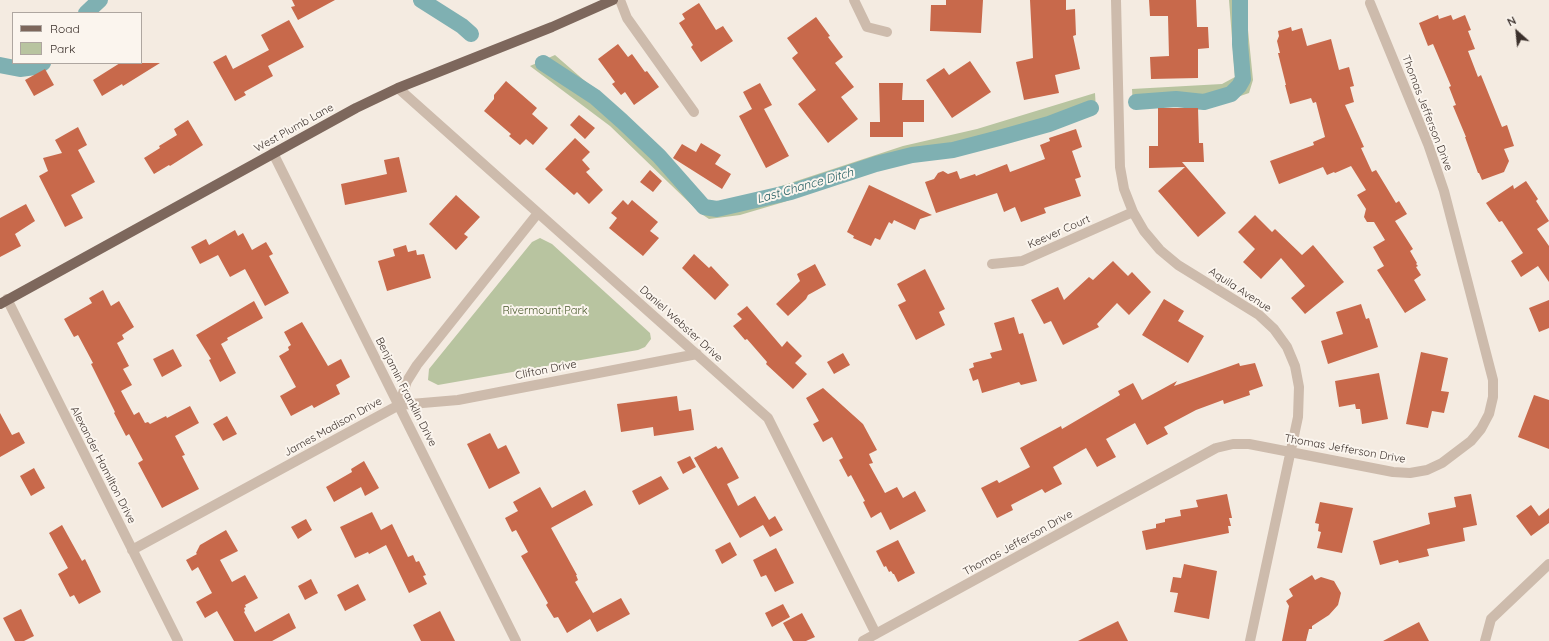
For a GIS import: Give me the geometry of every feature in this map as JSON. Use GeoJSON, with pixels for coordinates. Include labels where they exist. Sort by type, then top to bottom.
{"type":"FeatureCollection","features":[{"type":"Feature","properties":{"kind":"main road","name":"West Plumb Lane"},"geometry":{"type":"LineString","coordinates":[[4,302],[356,108],[398,88],[552,28],[613,0]]}},
{"type":"Feature","properties":{"kind":"street"},"geometry":{"type":"LineString","coordinates":[[620,0],[627,18],[694,112]]}},
{"type":"Feature","properties":{"kind":"street"},"geometry":{"type":"LineString","coordinates":[[854,0],[867,27],[887,32]]}},
{"type":"Feature","properties":{"kind":"street","name":"Aquila Avenue"},"geometry":{"type":"LineString","coordinates":[[1116,0],[1120,167],[1124,189],[1132,212],[1144,231],[1160,250],[1178,265],[1259,315],[1274,329],[1287,347],[1295,366],[1299,387],[1299,406],[1291,452],[1250,641]]}},
{"type":"Feature","properties":{"kind":"street","name":"Thomas Jefferson Drive"},"geometry":{"type":"LineString","coordinates":[[863,641],[1216,448],[1233,444],[1249,444],[1393,472],[1410,473],[1427,470],[1442,463],[1471,441],[1481,429],[1489,414],[1493,397],[1493,380],[1444,191],[1428,144],[1370,3]]}},
{"type":"Feature","properties":{"kind":"street","name":"Daniel Webster Drive"},"geometry":{"type":"LineString","coordinates":[[398,88],[768,418],[876,634]]}},
{"type":"Feature","properties":{"kind":"street","name":"Benjamin Franklin Drive"},"geometry":{"type":"LineString","coordinates":[[273,153],[516,641]]}},
{"type":"Feature","properties":{"kind":"street","name":"James Madison Drive"},"geometry":{"type":"LineString","coordinates":[[132,550],[399,405],[407,381],[417,365],[538,212]]}},
{"type":"Feature","properties":{"kind":"street","name":"Keever Court"},"geometry":{"type":"LineString","coordinates":[[992,264],[1022,261],[1132,212]]}},
{"type":"Feature","properties":{"kind":"street","name":"Alexander Hamilton Drive"},"geometry":{"type":"LineString","coordinates":[[4,302],[178,641]]}},
{"type":"Feature","properties":{"kind":"street","name":"Clifton Drive"},"geometry":{"type":"LineString","coordinates":[[399,405],[458,400],[697,354]]}},
{"type":"Feature","properties":{"kind":"street"},"geometry":{"type":"LineString","coordinates":[[1485,641],[1491,619],[1549,564]]}},
{"type":"Feature","properties":{"kind":"green space"},"geometry":{"type":"Polygon","coordinates":[[[1229,0],[1245,0],[1253,80],[1249,93],[1214,105],[1133,107],[1132,89],[1222,84],[1235,77],[1229,0]]]}},
{"type":"Feature","properties":{"kind":"green space"},"geometry":{"type":"Polygon","coordinates":[[[555,55],[624,115],[705,204],[720,204],[766,191],[903,146],[977,129],[1095,93],[1096,110],[1021,136],[951,155],[898,165],[846,179],[784,202],[740,215],[709,219],[700,213],[610,126],[530,66],[555,55]]]}},
{"type":"Feature","properties":{"kind":"green space","name":"Rivermount Park"},"geometry":{"type":"Polygon","coordinates":[[[540,238],[552,244],[650,333],[651,339],[645,347],[638,350],[438,385],[428,380],[429,369],[532,242],[540,238]]]}},
{"type":"Feature","properties":{"kind":"building"},"geometry":{"type":"Polygon","coordinates":[[[292,0],[335,0],[298,20],[291,7],[295,6],[292,0]]]}},
{"type":"Feature","properties":{"kind":"building"},"geometry":{"type":"Polygon","coordinates":[[[946,0],[983,0],[981,33],[930,31],[931,5],[946,5],[946,0]]]}},
{"type":"Feature","properties":{"kind":"building"},"geometry":{"type":"Polygon","coordinates":[[[1030,0],[1066,0],[1066,10],[1075,9],[1076,35],[1073,36],[1080,69],[1055,75],[1059,93],[1024,100],[1016,62],[1033,58],[1030,0]]]}},
{"type":"Feature","properties":{"kind":"building"},"geometry":{"type":"Polygon","coordinates":[[[1149,0],[1196,0],[1197,27],[1208,27],[1209,48],[1198,49],[1198,78],[1151,79],[1150,57],[1169,56],[1168,16],[1150,16],[1149,0]]]}},
{"type":"Feature","properties":{"kind":"building"},"geometry":{"type":"Polygon","coordinates":[[[699,3],[716,30],[723,26],[733,41],[701,62],[691,47],[693,45],[679,23],[685,19],[682,14],[699,3]]]}},
{"type":"Feature","properties":{"kind":"building"},"geometry":{"type":"Polygon","coordinates":[[[1438,15],[1439,19],[1451,15],[1453,20],[1465,15],[1471,30],[1468,31],[1475,49],[1468,51],[1478,77],[1481,75],[1502,127],[1507,125],[1514,146],[1504,149],[1509,161],[1504,172],[1482,180],[1453,106],[1456,105],[1449,87],[1451,86],[1433,44],[1428,46],[1419,23],[1438,15]]]}},
{"type":"Feature","properties":{"kind":"building"},"geometry":{"type":"Polygon","coordinates":[[[816,17],[830,36],[828,37],[843,57],[835,63],[854,87],[841,97],[858,119],[828,143],[798,104],[816,90],[792,58],[798,53],[787,38],[816,17]]]}},
{"type":"Feature","properties":{"kind":"building"},"geometry":{"type":"Polygon","coordinates":[[[289,20],[304,47],[268,66],[273,76],[244,92],[246,95],[235,101],[213,62],[226,55],[233,69],[269,50],[261,35],[289,20]]]}},
{"type":"Feature","properties":{"kind":"building"},"geometry":{"type":"Polygon","coordinates":[[[1291,27],[1292,31],[1302,28],[1307,46],[1331,39],[1339,70],[1349,67],[1354,86],[1350,87],[1354,102],[1345,105],[1364,147],[1361,148],[1372,172],[1376,170],[1396,203],[1399,201],[1407,214],[1395,221],[1413,249],[1410,251],[1417,263],[1416,264],[1418,266],[1416,267],[1421,275],[1414,280],[1426,300],[1405,313],[1377,270],[1384,266],[1373,247],[1385,240],[1374,222],[1367,222],[1364,217],[1366,209],[1357,195],[1366,190],[1351,166],[1327,175],[1323,167],[1279,184],[1270,161],[1314,145],[1313,142],[1325,137],[1316,102],[1313,103],[1311,98],[1290,104],[1278,53],[1280,53],[1277,41],[1279,36],[1278,31],[1291,27]]]}},
{"type":"Feature","properties":{"kind":"building"},"geometry":{"type":"Polygon","coordinates":[[[618,44],[628,57],[632,54],[645,72],[647,71],[659,87],[634,105],[625,92],[621,95],[612,84],[615,82],[598,59],[618,44]]]}},
{"type":"Feature","properties":{"kind":"building"},"geometry":{"type":"Polygon","coordinates":[[[970,61],[991,92],[952,118],[926,80],[944,68],[949,75],[970,61]]]}},
{"type":"Feature","properties":{"kind":"building"},"geometry":{"type":"Polygon","coordinates":[[[160,63],[123,86],[122,84],[102,96],[93,80],[118,64],[160,63]]]}},
{"type":"Feature","properties":{"kind":"building"},"geometry":{"type":"Polygon","coordinates":[[[45,69],[54,85],[34,96],[25,80],[45,69]]]}},
{"type":"Feature","properties":{"kind":"building"},"geometry":{"type":"Polygon","coordinates":[[[506,81],[537,108],[532,114],[548,128],[533,145],[526,139],[520,145],[509,136],[511,134],[484,111],[494,99],[494,95],[506,81]]]}},
{"type":"Feature","properties":{"kind":"building"},"geometry":{"type":"Polygon","coordinates":[[[760,83],[772,105],[764,109],[789,156],[766,168],[739,116],[752,109],[743,92],[760,83]]]}},
{"type":"Feature","properties":{"kind":"building"},"geometry":{"type":"Polygon","coordinates":[[[879,83],[903,83],[902,100],[924,100],[924,122],[903,122],[903,137],[870,137],[870,122],[880,122],[879,83]]]}},
{"type":"Feature","properties":{"kind":"building"},"geometry":{"type":"Polygon","coordinates":[[[1158,108],[1198,108],[1199,143],[1203,143],[1204,162],[1182,162],[1226,213],[1198,237],[1158,191],[1185,167],[1149,168],[1149,146],[1158,146],[1158,108]]]}},
{"type":"Feature","properties":{"kind":"building"},"geometry":{"type":"Polygon","coordinates":[[[579,115],[595,128],[585,139],[570,125],[579,115]]]}},
{"type":"Feature","properties":{"kind":"building"},"geometry":{"type":"Polygon","coordinates":[[[188,120],[203,145],[170,166],[169,165],[154,174],[144,158],[160,148],[159,146],[177,135],[174,129],[188,120]]]}},
{"type":"Feature","properties":{"kind":"building"},"geometry":{"type":"Polygon","coordinates":[[[78,127],[87,145],[78,150],[95,182],[71,195],[83,218],[65,227],[39,176],[48,171],[43,158],[62,153],[55,140],[78,127]]]}},
{"type":"Feature","properties":{"kind":"building"},"geometry":{"type":"Polygon","coordinates":[[[1076,129],[1082,147],[1072,151],[1081,177],[1075,179],[1081,196],[1044,208],[1046,213],[1021,222],[1015,207],[1004,212],[997,193],[936,213],[925,182],[934,179],[938,173],[943,171],[948,174],[957,171],[960,179],[975,174],[976,176],[1007,164],[1010,172],[1045,159],[1040,145],[1050,141],[1049,138],[1076,129]]]}},
{"type":"Feature","properties":{"kind":"building"},"geometry":{"type":"Polygon","coordinates":[[[575,138],[590,152],[582,160],[590,169],[586,172],[603,190],[589,204],[577,192],[574,195],[545,169],[575,138]]]}},
{"type":"Feature","properties":{"kind":"building"},"geometry":{"type":"Polygon","coordinates":[[[701,143],[721,155],[715,164],[731,174],[722,189],[673,158],[682,144],[696,152],[701,143]]]}},
{"type":"Feature","properties":{"kind":"building"},"geometry":{"type":"Polygon","coordinates":[[[399,157],[407,192],[345,205],[341,184],[387,174],[384,160],[399,157]]]}},
{"type":"Feature","properties":{"kind":"building"},"geometry":{"type":"Polygon","coordinates":[[[650,170],[662,181],[653,192],[640,182],[650,170]]]}},
{"type":"Feature","properties":{"kind":"building"},"geometry":{"type":"Polygon","coordinates":[[[1526,181],[1538,199],[1536,201],[1549,221],[1537,229],[1549,246],[1549,282],[1538,266],[1521,277],[1511,261],[1523,253],[1502,221],[1499,222],[1486,203],[1513,185],[1514,189],[1526,181]]]}},
{"type":"Feature","properties":{"kind":"building"},"geometry":{"type":"Polygon","coordinates":[[[869,185],[932,215],[920,219],[915,230],[894,220],[892,224],[889,222],[880,240],[875,238],[871,246],[853,238],[854,236],[847,232],[869,185]]]}},
{"type":"Feature","properties":{"kind":"building"},"geometry":{"type":"Polygon","coordinates":[[[456,195],[480,217],[464,234],[468,237],[456,250],[429,224],[456,195]]]}},
{"type":"Feature","properties":{"kind":"building"},"geometry":{"type":"Polygon","coordinates":[[[623,200],[628,205],[632,200],[658,222],[650,231],[659,238],[643,256],[609,228],[617,218],[611,213],[623,200]]]}},
{"type":"Feature","properties":{"kind":"building"},"geometry":{"type":"Polygon","coordinates":[[[26,204],[35,221],[15,234],[21,246],[0,257],[0,218],[26,204]]]}},
{"type":"Feature","properties":{"kind":"building"},"geometry":{"type":"Polygon","coordinates":[[[1255,215],[1272,232],[1275,229],[1302,255],[1313,245],[1344,282],[1305,314],[1291,298],[1305,286],[1281,258],[1261,279],[1243,262],[1255,249],[1238,232],[1255,215]]]}},
{"type":"Feature","properties":{"kind":"building"},"geometry":{"type":"Polygon","coordinates":[[[235,230],[238,236],[243,233],[252,250],[266,242],[273,254],[269,256],[289,293],[265,306],[245,269],[230,277],[218,255],[200,264],[191,247],[206,239],[209,245],[235,230]]]}},
{"type":"Feature","properties":{"kind":"building"},"geometry":{"type":"Polygon","coordinates":[[[406,245],[408,252],[416,250],[417,255],[424,254],[431,278],[387,291],[378,261],[395,256],[393,249],[406,245]]]}},
{"type":"Feature","properties":{"kind":"building"},"geometry":{"type":"Polygon","coordinates":[[[694,254],[709,268],[711,266],[729,285],[715,300],[682,268],[694,254]]]}},
{"type":"Feature","properties":{"kind":"building"},"geometry":{"type":"Polygon","coordinates":[[[1113,261],[1128,276],[1132,272],[1151,292],[1129,315],[1117,303],[1097,324],[1099,327],[1063,345],[1051,321],[1044,324],[1031,300],[1058,287],[1064,300],[1089,277],[1093,280],[1113,261]]]}},
{"type":"Feature","properties":{"kind":"building"},"geometry":{"type":"Polygon","coordinates":[[[815,264],[826,285],[808,295],[806,299],[788,316],[776,304],[800,281],[797,274],[815,264]]]}},
{"type":"Feature","properties":{"kind":"building"},"geometry":{"type":"Polygon","coordinates":[[[925,269],[945,309],[939,312],[945,325],[916,340],[898,305],[906,301],[897,284],[925,269]]]}},
{"type":"Feature","properties":{"kind":"building"},"geometry":{"type":"Polygon","coordinates":[[[103,290],[111,306],[119,301],[134,327],[122,335],[124,339],[117,343],[129,366],[123,369],[132,385],[121,391],[134,415],[139,412],[145,423],[148,422],[150,424],[166,416],[167,418],[190,406],[199,423],[175,436],[185,455],[182,456],[199,489],[162,508],[138,463],[143,460],[129,434],[126,436],[114,413],[115,412],[91,364],[93,363],[78,335],[74,337],[64,319],[92,303],[89,298],[103,290]]]}},
{"type":"Feature","properties":{"kind":"building"},"geometry":{"type":"Polygon","coordinates":[[[1164,299],[1184,311],[1178,321],[1204,336],[1188,363],[1142,335],[1164,299]]]}},
{"type":"Feature","properties":{"kind":"building"},"geometry":{"type":"Polygon","coordinates":[[[1549,300],[1549,328],[1539,332],[1529,308],[1549,300]]]}},
{"type":"Feature","properties":{"kind":"building"},"geometry":{"type":"Polygon","coordinates":[[[254,301],[263,318],[227,338],[228,340],[221,344],[236,373],[220,382],[209,360],[211,359],[196,335],[254,301]]]}},
{"type":"Feature","properties":{"kind":"building"},"geometry":{"type":"Polygon","coordinates":[[[1361,304],[1366,319],[1369,318],[1378,347],[1328,364],[1321,341],[1343,334],[1336,312],[1361,304]]]}},
{"type":"Feature","properties":{"kind":"building"},"geometry":{"type":"Polygon","coordinates":[[[747,306],[782,347],[787,341],[802,356],[795,363],[807,374],[793,389],[766,364],[767,362],[747,339],[745,340],[733,326],[742,319],[737,314],[747,306]]]}},
{"type":"Feature","properties":{"kind":"building"},"geometry":{"type":"Polygon","coordinates":[[[1014,317],[1019,334],[1023,333],[1037,381],[1021,385],[1019,382],[982,393],[978,379],[973,381],[969,369],[974,367],[973,363],[992,358],[990,353],[1002,350],[994,323],[1014,317]]]}},
{"type":"Feature","properties":{"kind":"building"},"geometry":{"type":"Polygon","coordinates":[[[302,322],[328,366],[341,359],[350,377],[336,385],[340,394],[314,408],[312,405],[291,416],[280,396],[296,387],[279,356],[289,350],[288,347],[291,345],[284,332],[302,322]]]}},
{"type":"Feature","properties":{"kind":"building"},"geometry":{"type":"Polygon","coordinates":[[[173,349],[182,366],[162,377],[153,359],[173,349]]]}},
{"type":"Feature","properties":{"kind":"building"},"geometry":{"type":"Polygon","coordinates":[[[1421,352],[1448,358],[1441,391],[1449,392],[1444,413],[1432,411],[1428,428],[1406,424],[1421,352]]]}},
{"type":"Feature","properties":{"kind":"building"},"geometry":{"type":"Polygon","coordinates":[[[843,353],[850,365],[834,374],[827,362],[843,353]]]}},
{"type":"Feature","properties":{"kind":"building"},"geometry":{"type":"Polygon","coordinates":[[[1239,363],[1240,366],[1255,363],[1263,386],[1249,391],[1250,395],[1224,404],[1223,400],[1196,410],[1164,427],[1168,434],[1147,445],[1135,423],[1106,439],[1116,457],[1097,467],[1086,448],[1053,467],[1062,484],[1045,493],[1042,489],[1011,505],[1013,510],[997,518],[981,488],[997,480],[999,483],[1030,467],[1020,448],[1061,426],[1062,429],[1120,395],[1118,391],[1133,383],[1142,400],[1177,381],[1174,386],[1239,363]]]}},
{"type":"Feature","properties":{"kind":"building"},"geometry":{"type":"Polygon","coordinates":[[[1379,373],[1388,419],[1362,424],[1360,409],[1356,409],[1355,404],[1339,407],[1335,381],[1379,373]]]}},
{"type":"Feature","properties":{"kind":"building"},"geometry":{"type":"Polygon","coordinates":[[[823,388],[863,424],[877,450],[869,454],[873,463],[869,464],[885,493],[897,487],[903,498],[915,491],[926,511],[890,530],[881,512],[871,518],[863,502],[865,501],[851,475],[848,477],[839,460],[843,458],[832,437],[823,442],[813,424],[819,421],[806,398],[823,388]]]}},
{"type":"Feature","properties":{"kind":"building"},"geometry":{"type":"Polygon","coordinates":[[[1534,395],[1549,400],[1549,449],[1518,437],[1534,395]]]}},
{"type":"Feature","properties":{"kind":"building"},"geometry":{"type":"Polygon","coordinates":[[[677,396],[679,411],[691,409],[694,430],[654,436],[653,427],[621,432],[617,404],[677,396]]]}},
{"type":"Feature","properties":{"kind":"building"},"geometry":{"type":"Polygon","coordinates":[[[0,413],[12,435],[19,432],[25,443],[0,457],[0,413]]]}},
{"type":"Feature","properties":{"kind":"building"},"geometry":{"type":"Polygon","coordinates":[[[227,416],[237,434],[223,441],[213,424],[227,416]]]}},
{"type":"Feature","properties":{"kind":"building"},"geometry":{"type":"Polygon","coordinates":[[[490,433],[498,449],[506,445],[520,473],[489,489],[467,444],[490,433]]]}},
{"type":"Feature","properties":{"kind":"building"},"geometry":{"type":"Polygon","coordinates":[[[716,446],[718,449],[722,447],[739,478],[727,484],[738,506],[755,496],[769,520],[775,516],[783,530],[770,537],[763,525],[740,538],[694,458],[716,446]]]}},
{"type":"Feature","properties":{"kind":"building"},"geometry":{"type":"Polygon","coordinates":[[[690,456],[696,467],[683,474],[677,462],[690,456]]]}},
{"type":"Feature","properties":{"kind":"building"},"geometry":{"type":"Polygon","coordinates":[[[364,461],[379,488],[365,496],[361,487],[334,502],[326,487],[352,472],[351,469],[364,461]]]}},
{"type":"Feature","properties":{"kind":"building"},"geometry":{"type":"Polygon","coordinates":[[[34,468],[45,488],[31,496],[20,476],[34,468]]]}},
{"type":"Feature","properties":{"kind":"building"},"geometry":{"type":"Polygon","coordinates":[[[661,476],[669,489],[639,505],[632,491],[661,476]]]}},
{"type":"Feature","properties":{"kind":"building"},"geometry":{"type":"Polygon","coordinates":[[[540,487],[552,508],[585,490],[593,505],[551,528],[577,575],[578,580],[575,582],[593,613],[621,598],[630,614],[597,632],[590,619],[567,633],[558,617],[554,618],[546,605],[548,603],[521,556],[528,552],[516,530],[512,532],[505,518],[518,511],[513,502],[540,487]]]}},
{"type":"Feature","properties":{"kind":"building"},"geometry":{"type":"Polygon","coordinates":[[[1227,494],[1232,518],[1229,518],[1231,526],[1228,526],[1229,533],[1146,550],[1142,531],[1156,528],[1156,524],[1165,522],[1165,519],[1181,516],[1180,510],[1198,507],[1196,500],[1227,494]]]}},
{"type":"Feature","properties":{"kind":"building"},"geometry":{"type":"Polygon","coordinates":[[[1471,494],[1477,525],[1463,528],[1465,541],[1427,549],[1429,556],[1399,563],[1398,560],[1380,565],[1373,541],[1430,524],[1428,513],[1456,507],[1454,497],[1471,494]]]}},
{"type":"Feature","properties":{"kind":"building"},"geometry":{"type":"Polygon","coordinates":[[[1320,502],[1353,508],[1342,553],[1317,548],[1321,532],[1318,531],[1319,524],[1315,523],[1320,502]]]}},
{"type":"Feature","properties":{"kind":"building"},"geometry":{"type":"Polygon","coordinates":[[[1531,505],[1539,516],[1549,508],[1549,523],[1531,536],[1516,516],[1531,505]]]}},
{"type":"Feature","properties":{"kind":"building"},"geometry":{"type":"Polygon","coordinates":[[[372,512],[381,530],[392,524],[408,557],[413,555],[416,562],[419,561],[426,575],[423,576],[427,584],[409,593],[386,545],[369,554],[368,552],[355,558],[340,527],[372,512]]]}},
{"type":"Feature","properties":{"kind":"building"},"geometry":{"type":"Polygon","coordinates":[[[306,519],[312,530],[298,539],[291,527],[306,519]]]}},
{"type":"Feature","properties":{"kind":"building"},"geometry":{"type":"Polygon","coordinates":[[[62,525],[82,561],[85,559],[101,592],[79,604],[74,595],[70,597],[58,574],[68,568],[49,533],[62,525]]]}},
{"type":"Feature","properties":{"kind":"building"},"geometry":{"type":"Polygon","coordinates":[[[226,530],[238,551],[220,560],[232,582],[245,575],[258,598],[245,605],[246,607],[244,608],[244,612],[255,632],[289,613],[296,628],[272,641],[234,641],[217,611],[205,618],[196,602],[212,593],[198,567],[192,571],[186,560],[197,554],[196,553],[200,545],[226,530]]]}},
{"type":"Feature","properties":{"kind":"building"},"geometry":{"type":"Polygon","coordinates":[[[898,540],[915,573],[898,582],[894,574],[891,571],[889,572],[886,566],[884,567],[876,551],[898,540]]]}},
{"type":"Feature","properties":{"kind":"building"},"geometry":{"type":"Polygon","coordinates":[[[730,542],[737,555],[722,564],[715,550],[730,542]]]}},
{"type":"Feature","properties":{"kind":"building"},"geometry":{"type":"Polygon","coordinates":[[[776,548],[794,583],[775,592],[766,575],[761,577],[753,560],[776,548]]]}},
{"type":"Feature","properties":{"kind":"building"},"geometry":{"type":"Polygon","coordinates":[[[1184,564],[1217,571],[1209,619],[1174,612],[1178,593],[1170,592],[1173,577],[1181,578],[1184,564]]]}},
{"type":"Feature","properties":{"kind":"building"},"geometry":{"type":"Polygon","coordinates":[[[1312,575],[1315,580],[1321,577],[1334,581],[1341,593],[1338,605],[1329,615],[1312,626],[1312,629],[1309,629],[1306,641],[1282,641],[1289,606],[1286,601],[1293,596],[1289,589],[1312,575]]]}},
{"type":"Feature","properties":{"kind":"building"},"geometry":{"type":"Polygon","coordinates":[[[311,579],[318,593],[305,600],[298,586],[311,579]]]}},
{"type":"Feature","properties":{"kind":"building"},"geometry":{"type":"Polygon","coordinates":[[[358,584],[366,600],[345,611],[337,595],[358,584]]]}},
{"type":"Feature","properties":{"kind":"building"},"geometry":{"type":"Polygon","coordinates":[[[783,604],[790,617],[772,627],[765,613],[783,604]]]}},
{"type":"Feature","properties":{"kind":"building"},"geometry":{"type":"Polygon","coordinates":[[[21,609],[34,636],[24,641],[15,641],[3,618],[21,609]]]}},
{"type":"Feature","properties":{"kind":"building"},"geometry":{"type":"Polygon","coordinates":[[[440,611],[455,641],[421,641],[413,625],[440,611]]]}},
{"type":"Feature","properties":{"kind":"building"},"geometry":{"type":"Polygon","coordinates":[[[802,613],[815,637],[806,641],[793,641],[783,623],[802,613]]]}},
{"type":"Feature","properties":{"kind":"building"},"geometry":{"type":"Polygon","coordinates":[[[1118,621],[1128,641],[1078,641],[1118,621]]]}},
{"type":"Feature","properties":{"kind":"building"},"geometry":{"type":"Polygon","coordinates":[[[1419,622],[1429,641],[1383,641],[1419,622]]]}},
{"type":"Feature","properties":{"kind":"waterway","name":"Last Chance Ditch"},"geometry":{"type":"LineString","coordinates":[[87,12],[100,0]]}},
{"type":"Feature","properties":{"kind":"waterway","name":"Last Chance Ditch"},"geometry":{"type":"LineString","coordinates":[[421,0],[462,26],[471,34]]}},
{"type":"Feature","properties":{"kind":"waterway","name":"Last Chance Ditch"},"geometry":{"type":"LineString","coordinates":[[1136,102],[1176,99],[1204,102],[1231,94],[1239,86],[1243,79],[1240,44],[1240,0]]}},
{"type":"Feature","properties":{"kind":"waterway","name":"Last Chance Ditch"},"geometry":{"type":"LineString","coordinates":[[543,63],[595,97],[659,156],[704,207],[717,209],[791,192],[876,164],[912,155],[953,150],[999,138],[1049,124],[1091,108]]}},
{"type":"Feature","properties":{"kind":"waterway","name":"Last Chance Ditch"},"geometry":{"type":"LineString","coordinates":[[0,65],[20,69],[35,67],[41,64]]}}]}
